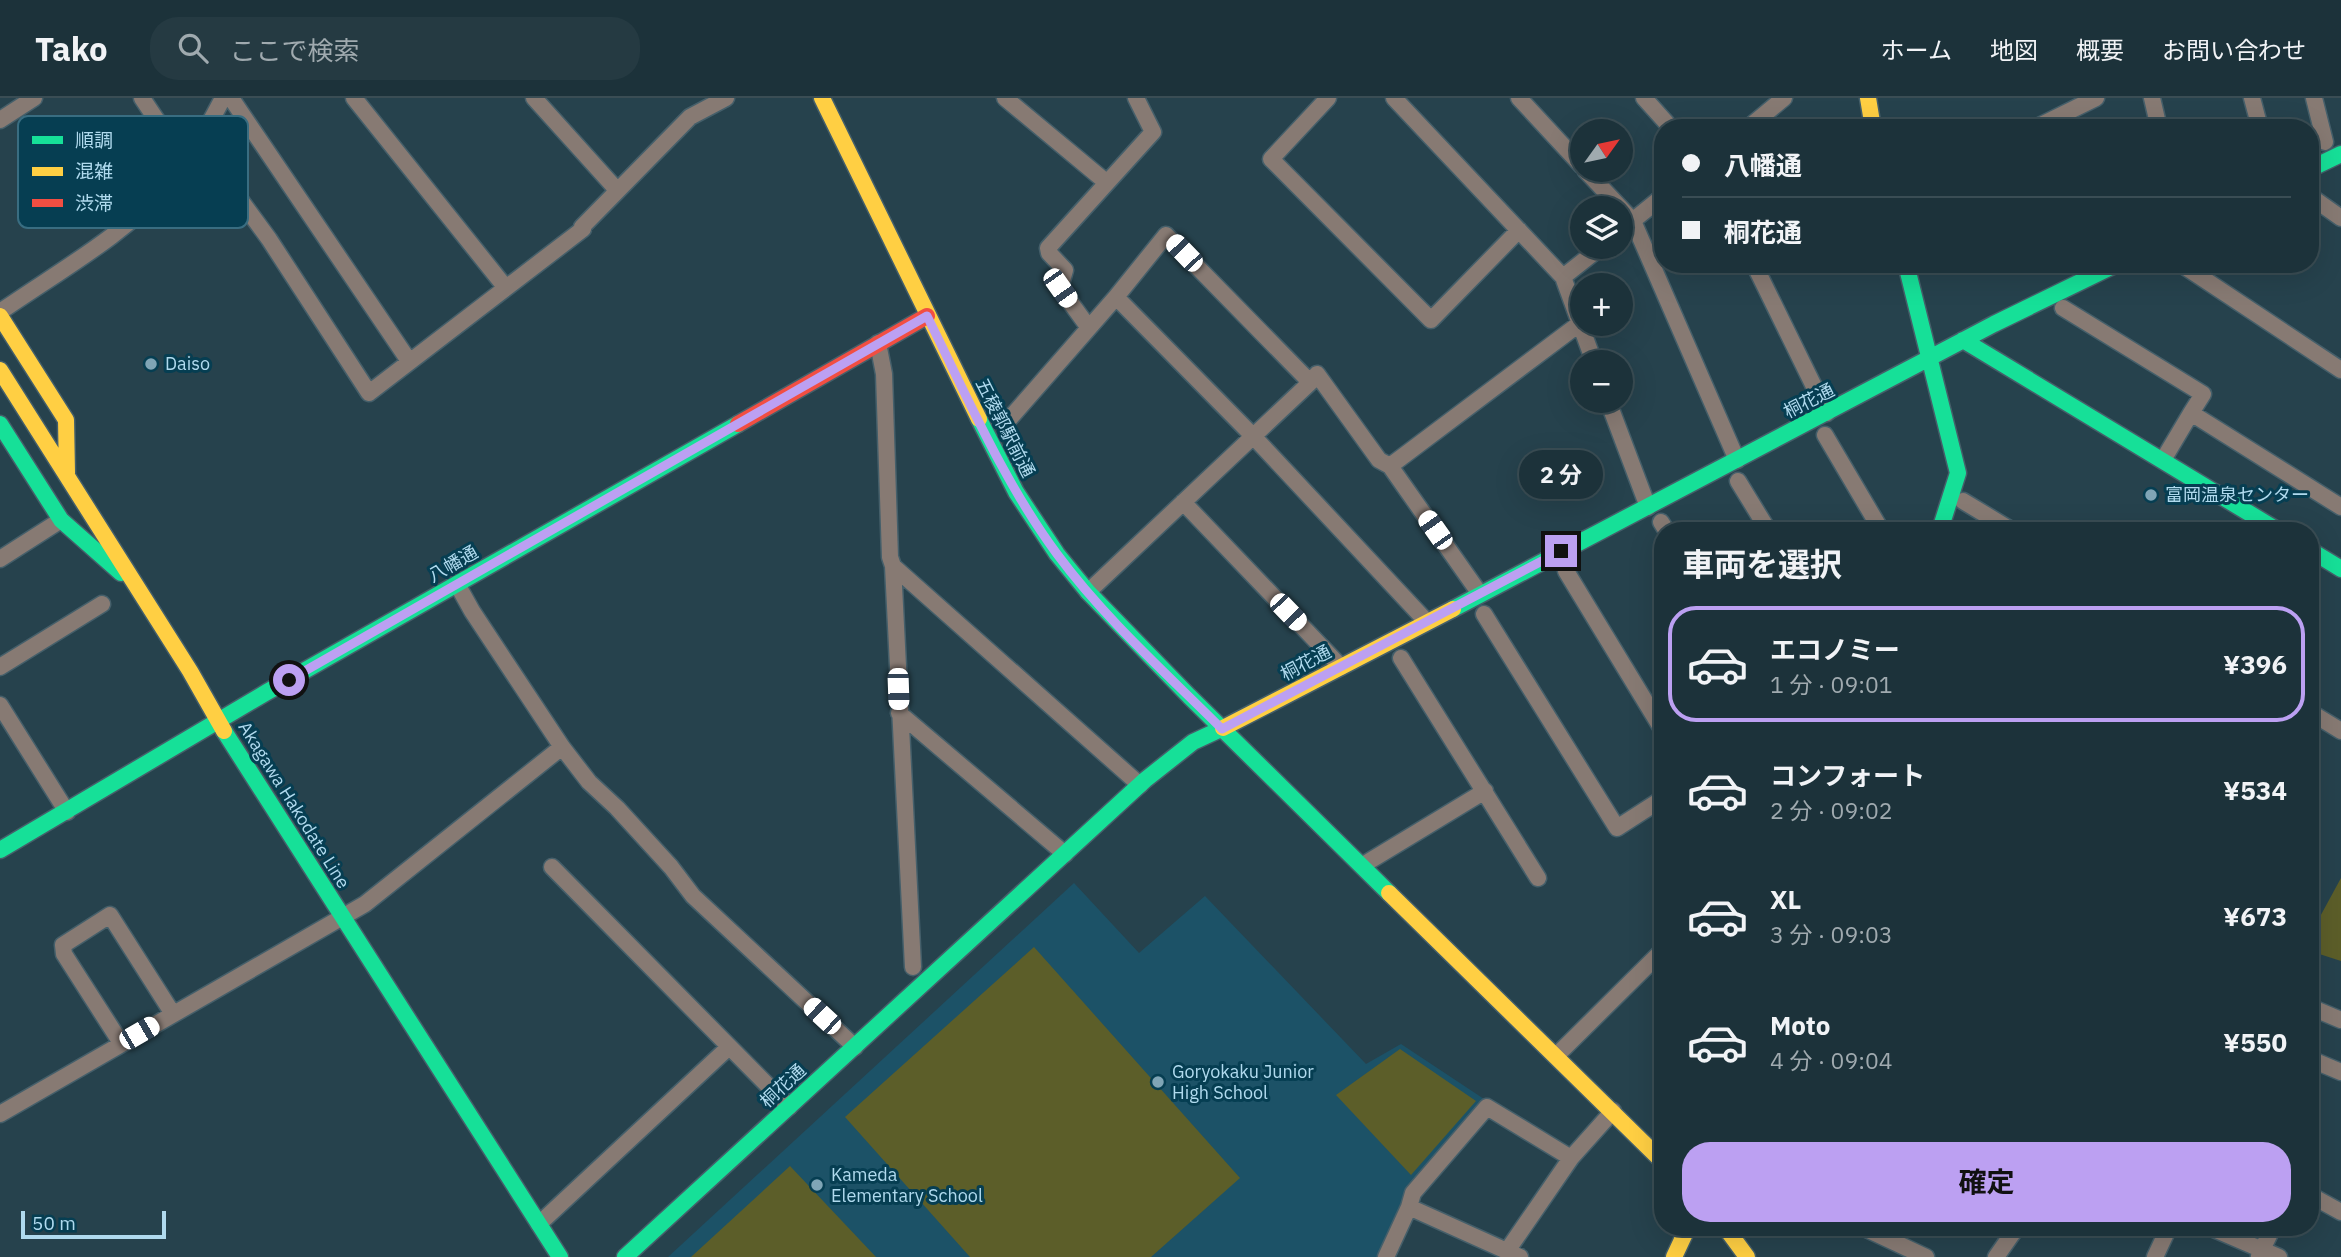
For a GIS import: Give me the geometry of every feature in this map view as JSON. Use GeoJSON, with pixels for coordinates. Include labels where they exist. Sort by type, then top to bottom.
{"type":"FeatureCollection","features":[{"type":"Feature","properties":{"kind":"street"},"geometry":{"type":"LineString","coordinates":[[0,120],[34,98]]}},
{"type":"Feature","properties":{"kind":"street"},"geometry":{"type":"LineString","coordinates":[[142,98],[155,116]]}},
{"type":"Feature","properties":{"kind":"street"},"geometry":{"type":"LineString","coordinates":[[213,116],[223,98]]}},
{"type":"Feature","properties":{"kind":"street"},"geometry":{"type":"LineString","coordinates":[[231,98],[243,116]]}},
{"type":"Feature","properties":{"kind":"street"},"geometry":{"type":"LineString","coordinates":[[354,98],[506,288]]}},
{"type":"Feature","properties":{"kind":"street"},"geometry":{"type":"LineString","coordinates":[[534,98],[617,190]]}},
{"type":"Feature","properties":{"kind":"street"},"geometry":{"type":"LineString","coordinates":[[690,98],[702,110]]}},
{"type":"Feature","properties":{"kind":"street"},"geometry":{"type":"LineString","coordinates":[[248,210],[269,239],[362,398],[583,229],[617,190],[690,117],[726,98]]}},
{"type":"Feature","properties":{"kind":"street","name":"五稜郭駅前通"},"geometry":{"type":"LineString","coordinates":[[822,98],[1016,492],[1057,554],[1088,592],[1222,729],[1654,1153]]}},
{"type":"Feature","properties":{"kind":"street"},"geometry":{"type":"LineString","coordinates":[[1005,98],[1106,182]]}},
{"type":"Feature","properties":{"kind":"street"},"geometry":{"type":"LineString","coordinates":[[1089,328],[1060,288],[1065,270],[1049,253],[1048,248],[1153,132],[1136,98]]}},
{"type":"Feature","properties":{"kind":"street"},"geometry":{"type":"LineString","coordinates":[[1328,98],[1271,159],[1431,320],[1519,230]]}},
{"type":"Feature","properties":{"kind":"street"},"geometry":{"type":"LineString","coordinates":[[1394,98],[1563,277],[1570,298]]}},
{"type":"Feature","properties":{"kind":"street"},"geometry":{"type":"LineString","coordinates":[[1519,98],[1570,153]]}},
{"type":"Feature","properties":{"kind":"street"},"geometry":{"type":"LineString","coordinates":[[1644,98],[1663,119]]}},
{"type":"Feature","properties":{"kind":"street"},"geometry":{"type":"LineString","coordinates":[[1759,119],[1784,98]]}},
{"type":"Feature","properties":{"kind":"street"},"geometry":{"type":"LineString","coordinates":[[1868,98],[1872,119]]}},
{"type":"Feature","properties":{"kind":"street"},"geometry":{"type":"LineString","coordinates":[[2053,119],[2096,98]]}},
{"type":"Feature","properties":{"kind":"street"},"geometry":{"type":"LineString","coordinates":[[2152,98],[2157,119]]}},
{"type":"Feature","properties":{"kind":"street"},"geometry":{"type":"LineString","coordinates":[[2252,98],[2258,119]]}},
{"type":"Feature","properties":{"kind":"street"},"geometry":{"type":"LineString","coordinates":[[2314,98],[2325,142]]}},
{"type":"Feature","properties":{"kind":"street"},"geometry":{"type":"LineString","coordinates":[[248,123],[409,361]]}},
{"type":"Feature","properties":{"kind":"street"},"geometry":{"type":"LineString","coordinates":[[2319,165],[2341,154]]}},
{"type":"Feature","properties":{"kind":"street"},"geometry":{"type":"LineString","coordinates":[[2319,202],[2341,218]]}},
{"type":"Feature","properties":{"kind":"street"},"geometry":{"type":"LineString","coordinates":[[1633,221],[1654,204]]}},
{"type":"Feature","properties":{"kind":"street"},"geometry":{"type":"LineString","coordinates":[[67,475],[66,420],[0,314],[123,228]]}},
{"type":"Feature","properties":{"kind":"street"},"geometry":{"type":"LineString","coordinates":[[1005,424],[1116,297],[1166,234],[1315,377],[1378,460],[1390,466],[1480,594]]}},
{"type":"Feature","properties":{"kind":"street"},"geometry":{"type":"LineString","coordinates":[[1633,239],[1737,460]]}},
{"type":"Feature","properties":{"kind":"street"},"geometry":{"type":"LineString","coordinates":[[1563,277],[1586,259]]}},
{"type":"Feature","properties":{"kind":"street"},"geometry":{"type":"LineString","coordinates":[[1758,273],[1828,413]]}},
{"type":"Feature","properties":{"kind":"street"},"geometry":{"type":"LineString","coordinates":[[1908,273],[1958,473],[1943,522]]}},
{"type":"Feature","properties":{"kind":"street","name":"桐花通"},"geometry":{"type":"LineString","coordinates":[[625,1257],[1140,785],[1193,742],[1648,507],[1963,340],[2100,273]]}},
{"type":"Feature","properties":{"kind":"street"},"geometry":{"type":"LineString","coordinates":[[2195,273],[2341,370]]}},
{"type":"Feature","properties":{"kind":"street"},"geometry":{"type":"LineString","coordinates":[[1116,297],[1253,436],[1427,622]]}},
{"type":"Feature","properties":{"kind":"street"},"geometry":{"type":"LineString","coordinates":[[2063,308],[2203,394],[2162,460]]}},
{"type":"Feature","properties":{"kind":"street","name":"八幡通"},"geometry":{"type":"LineString","coordinates":[[0,850],[267,692],[927,316]]}},
{"type":"Feature","properties":{"kind":"street"},"geometry":{"type":"LineString","coordinates":[[1390,466],[1570,331]]}},
{"type":"Feature","properties":{"kind":"street"},"geometry":{"type":"LineString","coordinates":[[1963,340],[2264,522]]}},
{"type":"Feature","properties":{"kind":"street"},"geometry":{"type":"LineString","coordinates":[[878,343],[884,374],[890,557],[893,566],[913,967]]}},
{"type":"Feature","properties":{"kind":"street","name":"Akagawa Hakodate Line"},"geometry":{"type":"LineString","coordinates":[[0,370],[341,916],[560,1257]]}},
{"type":"Feature","properties":{"kind":"street"},"geometry":{"type":"LineString","coordinates":[[1088,592],[1315,377]]}},
{"type":"Feature","properties":{"kind":"street"},"geometry":{"type":"LineString","coordinates":[[1613,413],[1648,507]]}},
{"type":"Feature","properties":{"kind":"street"},"geometry":{"type":"LineString","coordinates":[[2191,413],[2341,507]]}},
{"type":"Feature","properties":{"kind":"street"},"geometry":{"type":"LineString","coordinates":[[0,424],[61,520],[138,588]]}},
{"type":"Feature","properties":{"kind":"street"},"geometry":{"type":"LineString","coordinates":[[1825,435],[1876,522]]}},
{"type":"Feature","properties":{"kind":"street"},"geometry":{"type":"LineString","coordinates":[[1738,481],[1763,522]]}},
{"type":"Feature","properties":{"kind":"street"},"geometry":{"type":"LineString","coordinates":[[1964,501],[1998,522]]}},
{"type":"Feature","properties":{"kind":"street"},"geometry":{"type":"LineString","coordinates":[[1183,502],[1341,667]]}},
{"type":"Feature","properties":{"kind":"street"},"geometry":{"type":"LineString","coordinates":[[0,559],[61,520]]}},
{"type":"Feature","properties":{"kind":"street"},"geometry":{"type":"LineString","coordinates":[[2319,556],[2341,569]]}},
{"type":"Feature","properties":{"kind":"street"},"geometry":{"type":"LineString","coordinates":[[893,566],[1140,785]]}},
{"type":"Feature","properties":{"kind":"street"},"geometry":{"type":"LineString","coordinates":[[1566,571],[1654,716]]}},
{"type":"Feature","properties":{"kind":"street"},"geometry":{"type":"LineString","coordinates":[[457,584],[562,747],[589,782],[617,808],[694,896],[855,1046]]}},
{"type":"Feature","properties":{"kind":"street"},"geometry":{"type":"LineString","coordinates":[[0,667],[102,604]]}},
{"type":"Feature","properties":{"kind":"street"},"geometry":{"type":"LineString","coordinates":[[1484,614],[1617,828],[1654,804]]}},
{"type":"Feature","properties":{"kind":"street"},"geometry":{"type":"LineString","coordinates":[[1401,658],[1538,878]]}},
{"type":"Feature","properties":{"kind":"street"},"geometry":{"type":"LineString","coordinates":[[0,705],[67,812]]}},
{"type":"Feature","properties":{"kind":"street"},"geometry":{"type":"LineString","coordinates":[[899,713],[1065,854]]}},
{"type":"Feature","properties":{"kind":"street"},"geometry":{"type":"LineString","coordinates":[[2319,718],[2341,731]]}},
{"type":"Feature","properties":{"kind":"street"},"geometry":{"type":"LineString","coordinates":[[0,1114],[365,904],[562,747]]}},
{"type":"Feature","properties":{"kind":"street"},"geometry":{"type":"LineString","coordinates":[[1363,865],[1485,791]]}},
{"type":"Feature","properties":{"kind":"street"},"geometry":{"type":"LineString","coordinates":[[552,867],[789,1107]]}},
{"type":"Feature","properties":{"kind":"street"},"geometry":{"type":"LineString","coordinates":[[121,1043],[64,954],[63,945],[110,915],[173,1014]]}},
{"type":"Feature","properties":{"kind":"street"},"geometry":{"type":"LineString","coordinates":[[1556,1056],[1654,959]]}},
{"type":"Feature","properties":{"kind":"street"},"geometry":{"type":"LineString","coordinates":[[2319,1011],[2341,1020]]}},
{"type":"Feature","properties":{"kind":"street"},"geometry":{"type":"LineString","coordinates":[[539,1224],[729,1048]]}},
{"type":"Feature","properties":{"kind":"street"},"geometry":{"type":"LineString","coordinates":[[2319,1063],[2341,1072]]}},
{"type":"Feature","properties":{"kind":"street"},"geometry":{"type":"LineString","coordinates":[[1386,1257],[1413,1193],[1487,1107],[1571,1158]]}},
{"type":"Feature","properties":{"kind":"street"},"geometry":{"type":"LineString","coordinates":[[1409,1207],[1513,1254],[1571,1158],[1613,1111]]}},
{"type":"Feature","properties":{"kind":"street"},"geometry":{"type":"LineString","coordinates":[[2319,1200],[2341,1212]]}},
{"type":"Feature","properties":{"kind":"street"},"geometry":{"type":"LineString","coordinates":[[1674,1257],[1684,1236]]}},
{"type":"Feature","properties":{"kind":"street"},"geometry":{"type":"LineString","coordinates":[[1732,1236],[1747,1257]]}},
{"type":"Feature","properties":{"kind":"street"},"geometry":{"type":"LineString","coordinates":[[1893,1236],[1926,1257]]}},
{"type":"Feature","properties":{"kind":"street"},"geometry":{"type":"LineString","coordinates":[[1996,1257],[2011,1236]]}},
{"type":"Feature","properties":{"kind":"street"},"geometry":{"type":"LineString","coordinates":[[2155,1257],[2165,1236]]}},
{"type":"Feature","properties":{"kind":"street"},"geometry":{"type":"LineString","coordinates":[[2227,1236],[2260,1253],[2278,1257]]}},
{"type":"Feature","properties":{"kind":"street"},"geometry":{"type":"LineString","coordinates":[[2260,1253],[2268,1236]]}},
{"type":"Feature","properties":{"kind":"shaded area","name":"Goryokaku Junior High School"},"geometry":{"type":"Polygon","coordinates":[[[1074,883],[1139,953],[1205,896],[1366,1064],[1401,1044],[1484,1099],[1409,1188],[1377,1257],[668,1257],[1074,883]]]}},
{"type":"Feature","properties":{"kind":"green space"},"geometry":{"type":"Polygon","coordinates":[[[2341,878],[2341,961],[2319,954],[2319,918],[2341,878]]]}},
{"type":"Feature","properties":{"kind":"green space"},"geometry":{"type":"Polygon","coordinates":[[[1034,947],[1240,1178],[1151,1257],[970,1257],[845,1117],[1034,947]]]}},
{"type":"Feature","properties":{"kind":"green space"},"geometry":{"type":"Polygon","coordinates":[[[1400,1049],[1476,1101],[1411,1175],[1336,1095],[1400,1049]]]}},
{"type":"Feature","properties":{"kind":"green space"},"geometry":{"type":"Polygon","coordinates":[[[790,1166],[876,1257],[691,1257],[790,1166]]]}},
{"type":"Feature","properties":{"kind":"traffic: fast"},"geometry":{"type":"LineString","coordinates":[[2319,165],[2341,154]]}},
{"type":"Feature","properties":{"kind":"traffic: fast"},"geometry":{"type":"LineString","coordinates":[[1908,273],[1958,473],[1943,522]]}},
{"type":"Feature","properties":{"kind":"traffic: fast"},"geometry":{"type":"LineString","coordinates":[[1453,609],[1994,324],[2099,273]]}},
{"type":"Feature","properties":{"kind":"traffic: fast"},"geometry":{"type":"LineString","coordinates":[[1963,340],[2264,522]]}},
{"type":"Feature","properties":{"kind":"traffic: fast"},"geometry":{"type":"LineString","coordinates":[[979,419],[1016,492],[1057,554],[1088,592],[1189,696],[1389,893]]}},
{"type":"Feature","properties":{"kind":"traffic: fast"},"geometry":{"type":"LineString","coordinates":[[0,424],[61,520],[121,573]]}},
{"type":"Feature","properties":{"kind":"traffic: fast"},"geometry":{"type":"LineString","coordinates":[[0,850],[267,692],[738,424]]}},
{"type":"Feature","properties":{"kind":"traffic: fast"},"geometry":{"type":"LineString","coordinates":[[2319,556],[2341,569]]}},
{"type":"Feature","properties":{"kind":"traffic: fast"},"geometry":{"type":"LineString","coordinates":[[625,1257],[1145,780],[1193,742],[1223,728]]}},
{"type":"Feature","properties":{"kind":"traffic: fast"},"geometry":{"type":"LineString","coordinates":[[224,731],[560,1257]]}},
{"type":"Feature","properties":{"kind":"traffic: slow"},"geometry":{"type":"LineString","coordinates":[[822,98],[979,419]]}},
{"type":"Feature","properties":{"kind":"traffic: slow"},"geometry":{"type":"LineString","coordinates":[[1868,98],[1872,119]]}},
{"type":"Feature","properties":{"kind":"traffic: slow"},"geometry":{"type":"LineString","coordinates":[[0,316],[66,420],[67,473]]}},
{"type":"Feature","properties":{"kind":"traffic: slow"},"geometry":{"type":"LineString","coordinates":[[0,370],[190,671],[224,731]]}},
{"type":"Feature","properties":{"kind":"traffic: slow"},"geometry":{"type":"LineString","coordinates":[[1223,728],[1453,609]]}},
{"type":"Feature","properties":{"kind":"traffic: slow"},"geometry":{"type":"LineString","coordinates":[[1389,893],[1654,1153]]}},
{"type":"Feature","properties":{"kind":"traffic: slow"},"geometry":{"type":"LineString","coordinates":[[1674,1257],[1684,1236]]}},
{"type":"Feature","properties":{"kind":"traffic: slow"},"geometry":{"type":"LineString","coordinates":[[1732,1236],[1747,1257]]}},
{"type":"Feature","properties":{"kind":"traffic: jam"},"geometry":{"type":"LineString","coordinates":[[738,424],[927,316]]}},
{"type":"Feature","properties":{"kind":"place","name":"Daiso"},"geometry":{"type":"Point","coordinates":[151,364]}},
{"type":"Feature","properties":{"kind":"place","name":"富岡温泉センター"},"geometry":{"type":"Point","coordinates":[2151,495]}},
{"type":"Feature","properties":{"kind":"place","name":"Goryokaku Junior High School"},"geometry":{"type":"Point","coordinates":[1158,1082]}},
{"type":"Feature","properties":{"kind":"place","name":"Kameda Elementary School"},"geometry":{"type":"Point","coordinates":[817,1185]}},
{"type":"Feature","properties":{"kind":"route"},"geometry":{"type":"LineString","coordinates":[[289,680],[927,316],[1016,492],[1057,554],[1113,620],[1222,729],[1561,551]]}}]}
